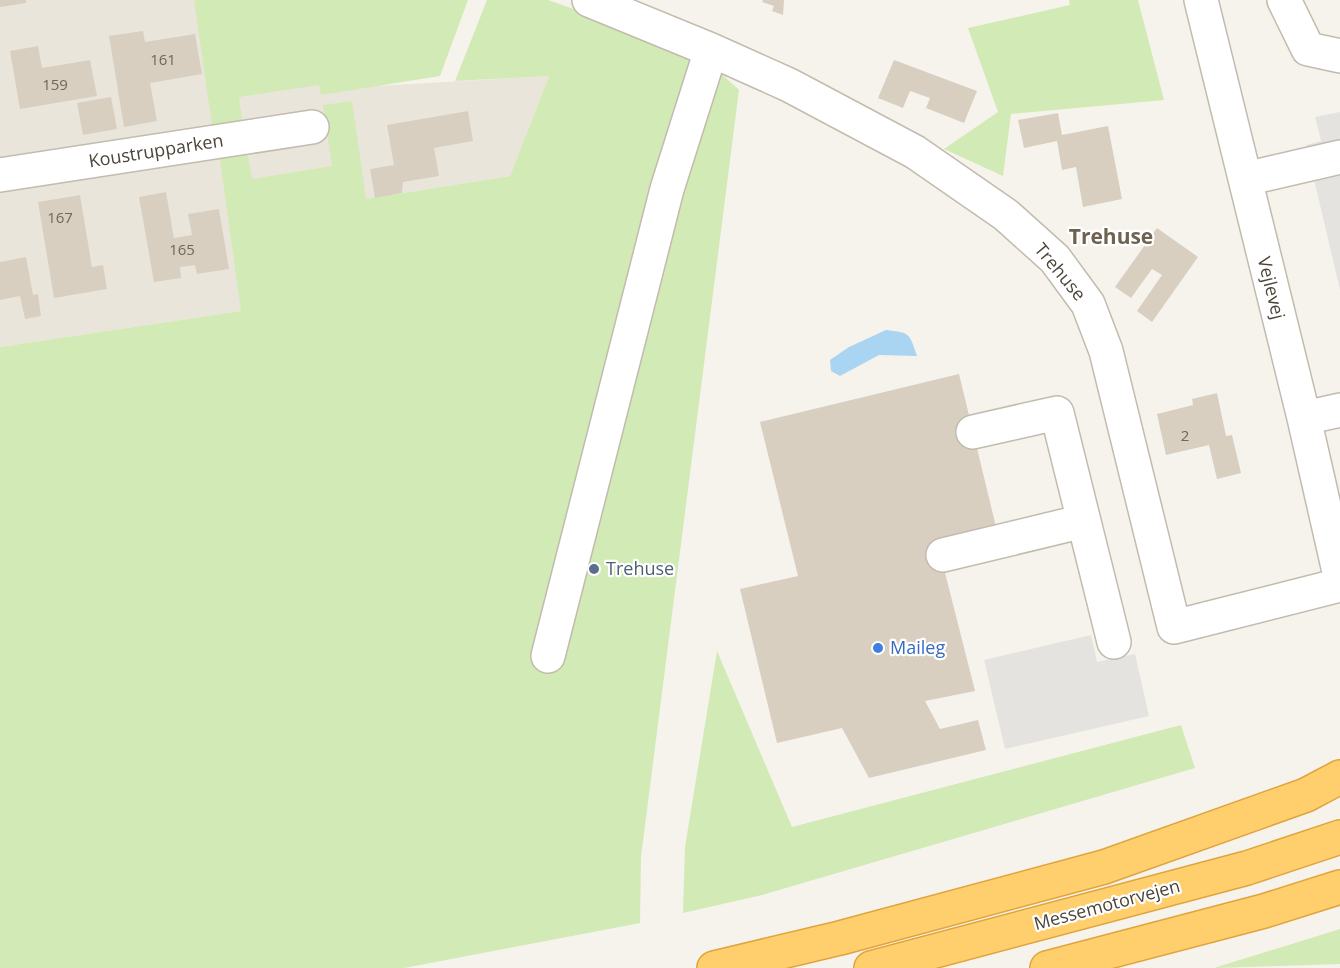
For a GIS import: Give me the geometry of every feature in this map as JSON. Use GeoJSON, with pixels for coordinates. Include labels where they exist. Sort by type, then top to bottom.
{"type":"FeatureCollection","features":[{"type":"Feature","properties":{"kind":"highway"},"geometry":{"type":"LineString","coordinates":[[714,968],[840,938],[1104,867],[1306,795],[1340,777]]}},
{"type":"Feature","properties":{"kind":"highway","name":"Messemotorvejen"},"geometry":{"type":"LineString","coordinates":[[872,968],[1247,868],[1340,837]]}},
{"type":"Feature","properties":{"kind":"highway"},"geometry":{"type":"LineString","coordinates":[[1047,968],[1264,911],[1340,887]]}},
{"type":"Feature","properties":{"kind":"street","name":"Trehuse"},"geometry":{"type":"LineString","coordinates":[[589,0],[789,85],[915,152],[1006,215],[1055,260],[1088,304],[1106,351],[1174,627],[1340,585]]}},
{"type":"Feature","properties":{"kind":"street","name":"Vejlevej"},"geometry":{"type":"LineString","coordinates":[[1201,0],[1304,418],[1340,576]]}},
{"type":"Feature","properties":{"kind":"street"},"geometry":{"type":"LineString","coordinates":[[1284,0],[1308,49],[1340,56]]}},
{"type":"Feature","properties":{"kind":"street"},"geometry":{"type":"LineString","coordinates":[[548,656],[668,189],[711,50]]}},
{"type":"Feature","properties":{"kind":"street","name":"Koustrupparken"},"geometry":{"type":"LineString","coordinates":[[0,175],[312,127]]}},
{"type":"Feature","properties":{"kind":"street"},"geometry":{"type":"LineString","coordinates":[[1245,178],[1340,157]]}},
{"type":"Feature","properties":{"kind":"street"},"geometry":{"type":"LineString","coordinates":[[1304,418],[1340,410]]}},
{"type":"Feature","properties":{"kind":"street"},"geometry":{"type":"LineString","coordinates":[[973,432],[1057,413],[1114,642]]}},
{"type":"Feature","properties":{"kind":"street"},"geometry":{"type":"LineString","coordinates":[[944,560],[1085,527]]}},
{"type":"Feature","properties":{"kind":"shaded area"},"geometry":{"type":"Polygon","coordinates":[[[0,0],[409,0],[376,86],[549,76],[510,176],[366,199],[364,190],[241,311],[0,347],[0,0]]]}},
{"type":"Feature","properties":{"kind":"shaded area"},"geometry":{"type":"Polygon","coordinates":[[[1340,112],[1340,290],[1306,145],[1321,141],[1315,117],[1340,112]]]}},
{"type":"Feature","properties":{"kind":"shaded area"},"geometry":{"type":"Polygon","coordinates":[[[1091,635],[1097,662],[1135,654],[1149,716],[1005,749],[984,660],[1091,635]]]}},
{"type":"Feature","properties":{"kind":"green space"},"geometry":{"type":"Polygon","coordinates":[[[194,0],[468,0],[440,76],[321,95],[319,85],[239,97],[243,126],[213,132],[194,0]]]}},
{"type":"Feature","properties":{"kind":"green space"},"geometry":{"type":"Polygon","coordinates":[[[487,0],[548,0],[657,38],[701,55],[739,90],[641,857],[640,923],[404,968],[0,968],[0,347],[241,311],[219,153],[247,151],[252,179],[332,166],[323,105],[352,101],[366,199],[510,176],[549,76],[455,81],[487,0]]]}},
{"type":"Feature","properties":{"kind":"green space"},"geometry":{"type":"Polygon","coordinates":[[[1069,0],[1138,0],[1164,100],[1011,114],[1003,176],[944,149],[998,112],[968,28],[1070,5],[1069,0]]]}},
{"type":"Feature","properties":{"kind":"green space"},"geometry":{"type":"Polygon","coordinates":[[[717,651],[792,827],[1181,725],[1195,768],[762,895],[683,913],[685,847],[717,651]]]}},
{"type":"Feature","properties":{"kind":"green space"},"geometry":{"type":"Polygon","coordinates":[[[1340,929],[1340,964],[1214,968],[1340,929]]]}},
{"type":"Feature","properties":{"kind":"water"},"geometry":{"type":"Polygon","coordinates":[[[886,330],[907,335],[917,356],[879,355],[840,376],[831,371],[830,360],[849,347],[886,330]]]}},
{"type":"Feature","properties":{"kind":"building"},"geometry":{"type":"Polygon","coordinates":[[[0,0],[26,0],[26,3],[0,7],[0,0]]]}},
{"type":"Feature","properties":{"kind":"building"},"geometry":{"type":"Polygon","coordinates":[[[763,0],[784,0],[783,15],[772,11],[774,6],[762,2],[763,0]]]}},
{"type":"Feature","properties":{"kind":"building"},"geometry":{"type":"Polygon","coordinates":[[[143,31],[145,42],[195,34],[202,74],[150,83],[157,121],[124,127],[109,36],[143,31]]]}},
{"type":"Feature","properties":{"kind":"building"},"geometry":{"type":"Polygon","coordinates":[[[38,46],[42,68],[90,60],[97,96],[20,109],[10,51],[38,46]]]}},
{"type":"Feature","properties":{"kind":"building"},"geometry":{"type":"Polygon","coordinates":[[[894,60],[977,91],[964,123],[926,108],[930,98],[910,91],[903,108],[878,98],[894,60]]]}},
{"type":"Feature","properties":{"kind":"building"},"geometry":{"type":"Polygon","coordinates":[[[111,97],[117,129],[83,135],[77,103],[111,97]]]}},
{"type":"Feature","properties":{"kind":"building"},"geometry":{"type":"Polygon","coordinates":[[[468,111],[473,141],[434,148],[439,176],[403,182],[402,193],[375,198],[370,169],[394,165],[387,125],[468,111]]]}},
{"type":"Feature","properties":{"kind":"building"},"geometry":{"type":"Polygon","coordinates":[[[1058,113],[1062,135],[1108,126],[1122,199],[1083,207],[1076,167],[1062,170],[1057,141],[1024,148],[1018,120],[1058,113]]]}},
{"type":"Feature","properties":{"kind":"building"},"geometry":{"type":"Polygon","coordinates":[[[166,192],[174,238],[192,235],[188,214],[219,209],[229,269],[197,274],[195,265],[180,267],[181,278],[154,282],[139,197],[166,192]]]}},
{"type":"Feature","properties":{"kind":"building"},"geometry":{"type":"Polygon","coordinates":[[[80,195],[92,267],[103,265],[107,289],[54,298],[38,202],[80,195]]]}},
{"type":"Feature","properties":{"kind":"building"},"geometry":{"type":"Polygon","coordinates":[[[1157,228],[1198,257],[1152,322],[1137,311],[1162,275],[1152,269],[1131,298],[1115,287],[1157,228]]]}},
{"type":"Feature","properties":{"kind":"building"},"geometry":{"type":"Polygon","coordinates":[[[26,257],[33,295],[38,294],[41,316],[25,319],[20,296],[0,300],[0,262],[26,257]]]}},
{"type":"Feature","properties":{"kind":"building"},"geometry":{"type":"Polygon","coordinates":[[[959,374],[998,535],[939,549],[975,691],[925,701],[940,729],[978,720],[986,750],[869,778],[842,728],[777,743],[740,589],[798,576],[760,422],[959,374]]]}},
{"type":"Feature","properties":{"kind":"building"},"geometry":{"type":"Polygon","coordinates":[[[1217,393],[1226,436],[1232,435],[1241,473],[1217,479],[1209,445],[1166,455],[1157,414],[1193,405],[1192,399],[1217,393]]]}},
{"type":"Feature","properties":{"kind":"place","name":"Trehuse"},"geometry":{"type":"Point","coordinates":[594,569]}},
{"type":"Feature","properties":{"kind":"place","name":"Maileg"},"geometry":{"type":"Point","coordinates":[878,648]}},
{"type":"Feature","properties":{"kind":"district","name":"Trehuse"},"geometry":{"type":"Point","coordinates":[1111,237]}}]}
